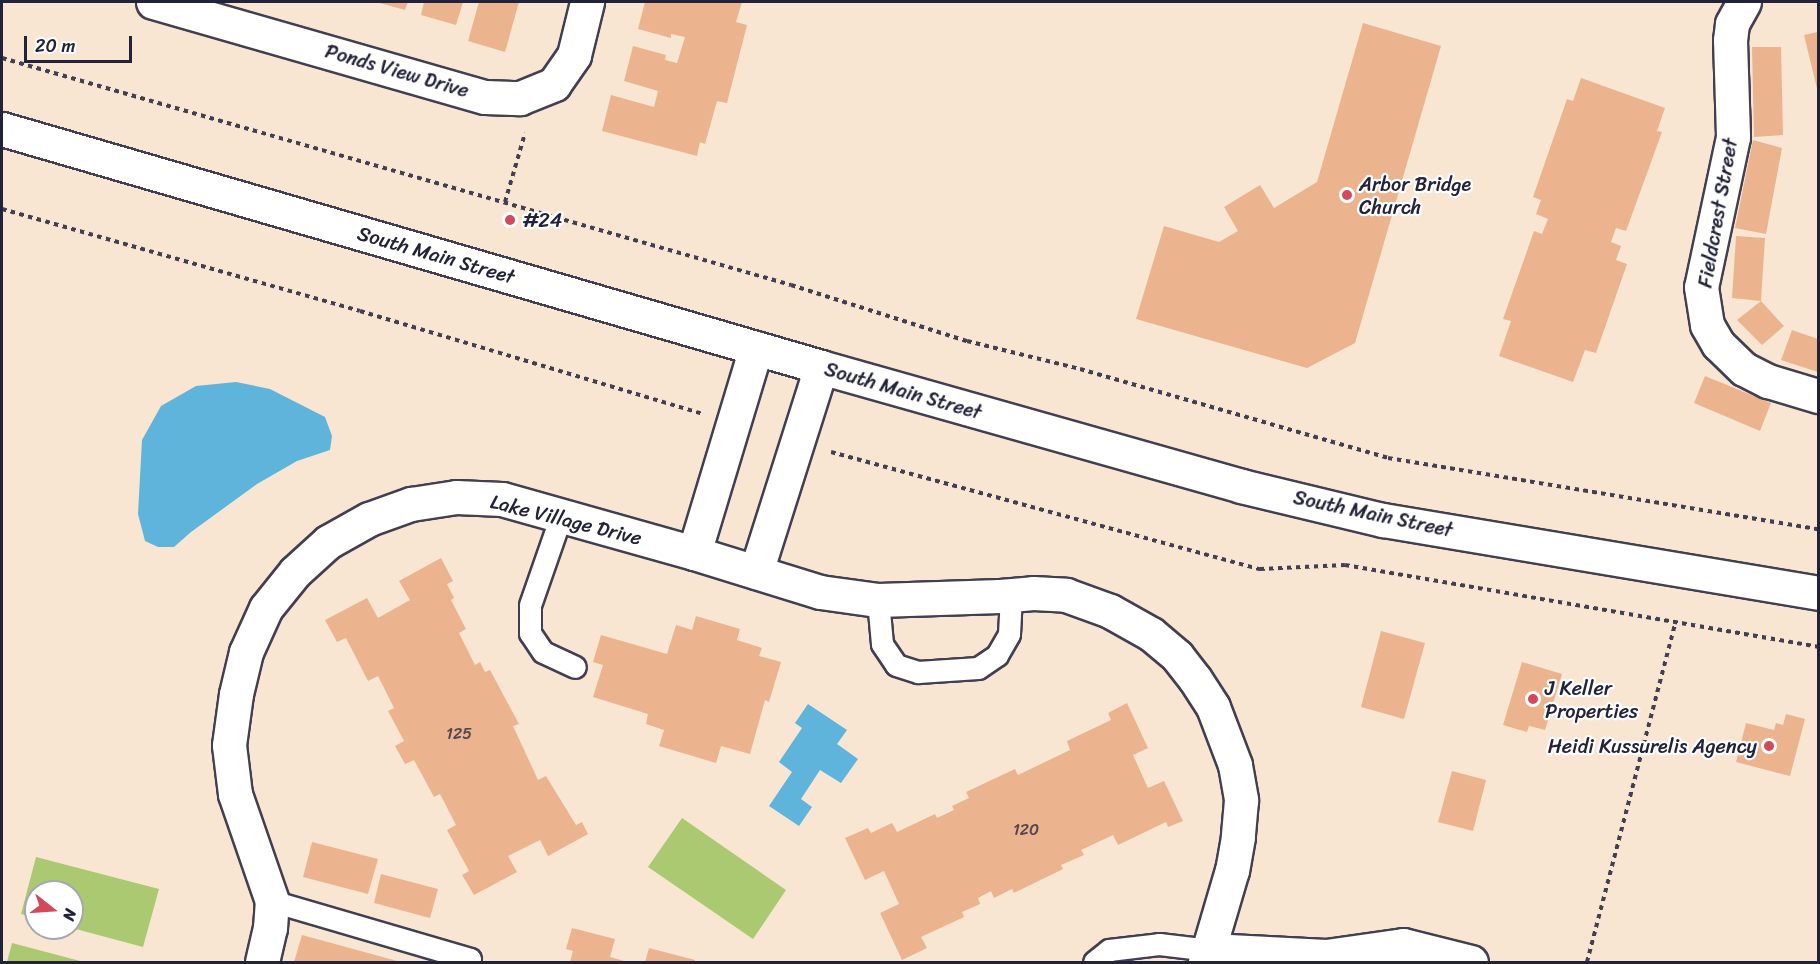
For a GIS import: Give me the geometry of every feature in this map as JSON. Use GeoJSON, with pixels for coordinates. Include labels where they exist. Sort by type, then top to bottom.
{"type":"FeatureCollection","features":[{"type":"Feature","properties":{"kind":"street","name":"Ponds View Drive"},"geometry":{"type":"LineString","coordinates":[[153,2],[485,97],[520,98],[554,84],[574,55],[587,2]]}},
{"type":"Feature","properties":{"kind":"street","name":"Fieldcrest Street"},"geometry":{"type":"LineString","coordinates":[[1744,2],[1732,24],[1730,40],[1733,137],[1701,287],[1707,325],[1718,344],[1744,369],[1768,381],[1818,396]]}},
{"type":"Feature","properties":{"kind":"street","name":"South Main Street"},"geometry":{"type":"LineString","coordinates":[[2,129],[821,368],[1241,486],[1383,520],[1818,593]]}},
{"type":"Feature","properties":{"kind":"street"},"geometry":{"type":"LineString","coordinates":[[694,553],[756,348]]}},
{"type":"Feature","properties":{"kind":"street"},"geometry":{"type":"LineString","coordinates":[[756,572],[821,368]]}},
{"type":"Feature","properties":{"kind":"street","name":"Lake Village Drive"},"geometry":{"type":"LineString","coordinates":[[262,963],[270,928],[272,901],[235,794],[229,745],[236,694],[246,652],[266,608],[295,572],[328,542],[369,519],[411,504],[456,497],[502,499],[694,553],[820,592],[878,600],[1033,593],[1066,595],[1110,611],[1150,634],[1177,656],[1213,707],[1235,765],[1241,800],[1232,870],[1208,956]]}},
{"type":"Feature","properties":{"kind":"street"},"geometry":{"type":"LineString","coordinates":[[1208,956],[1348,958],[1403,945],[1470,963]]}},
{"type":"Feature","properties":{"kind":"lane"},"geometry":{"type":"LineString","coordinates":[[561,516],[530,605],[530,633],[543,652],[575,667]]}},
{"type":"Feature","properties":{"kind":"lane"},"geometry":{"type":"LineString","coordinates":[[878,600],[882,644],[896,665],[918,672],[978,668],[997,655],[1009,634],[1011,595]]}},
{"type":"Feature","properties":{"kind":"lane"},"geometry":{"type":"LineString","coordinates":[[272,901],[470,959],[469,963]]}},
{"type":"Feature","properties":{"kind":"lane"},"geometry":{"type":"LineString","coordinates":[[1094,963],[1109,950],[1159,944],[1208,956]]}},
{"type":"Feature","properties":{"kind":"path"},"geometry":{"type":"LineString","coordinates":[[2,58],[791,285],[967,342],[1080,369],[1388,458],[1818,529]]}},
{"type":"Feature","properties":{"kind":"path"},"geometry":{"type":"LineString","coordinates":[[505,202],[528,121],[520,98]]}},
{"type":"Feature","properties":{"kind":"path"},"geometry":{"type":"LineString","coordinates":[[2,209],[360,311],[734,422]]}},
{"type":"Feature","properties":{"kind":"path"},"geometry":{"type":"LineString","coordinates":[[797,443],[1260,569],[1345,565],[1818,647]]}},
{"type":"Feature","properties":{"kind":"path"},"geometry":{"type":"LineString","coordinates":[[1587,963],[1676,623]]}},
{"type":"Feature","properties":{"kind":"green space"},"geometry":{"type":"Polygon","coordinates":[[[682,818],[786,890],[753,939],[648,867],[682,818]]]}},
{"type":"Feature","properties":{"kind":"green space"},"geometry":{"type":"Polygon","coordinates":[[[36,857],[159,889],[143,947],[84,931],[84,880],[30,880],[36,857]]]}},
{"type":"Feature","properties":{"kind":"green space"},"geometry":{"type":"Polygon","coordinates":[[[12,943],[84,962],[7,962],[12,943]]]}},
{"type":"Feature","properties":{"kind":"water"},"geometry":{"type":"Polygon","coordinates":[[[236,382],[270,389],[325,417],[332,436],[330,450],[297,461],[257,484],[174,547],[158,547],[145,541],[138,514],[142,440],[161,406],[196,386],[236,382]]]}},
{"type":"Feature","properties":{"kind":"water"},"geometry":{"type":"Polygon","coordinates":[[[808,704],[847,730],[837,744],[858,759],[841,783],[820,770],[801,799],[812,807],[799,826],[769,806],[792,772],[779,762],[802,728],[795,723],[808,704]]]}},
{"type":"Feature","properties":{"kind":"building"},"geometry":{"type":"Polygon","coordinates":[[[376,2],[408,2],[405,10],[376,2]]]}},
{"type":"Feature","properties":{"kind":"building"},"geometry":{"type":"Polygon","coordinates":[[[424,2],[463,2],[456,25],[421,15],[424,2]]]}},
{"type":"Feature","properties":{"kind":"building"},"geometry":{"type":"Polygon","coordinates":[[[479,2],[519,2],[505,52],[468,41],[479,2]]]}},
{"type":"Feature","properties":{"kind":"building"},"geometry":{"type":"Polygon","coordinates":[[[645,2],[742,2],[736,22],[747,25],[727,103],[717,101],[705,144],[700,142],[697,156],[602,131],[611,95],[654,107],[658,91],[624,81],[633,46],[666,55],[665,60],[677,63],[685,37],[671,34],[671,38],[638,29],[645,2]]]}},
{"type":"Feature","properties":{"kind":"building","name":"Arbor Bridge Church"},"geometry":{"type":"Polygon","coordinates":[[[1363,23],[1441,46],[1355,343],[1307,368],[1136,319],[1164,226],[1219,242],[1238,231],[1224,207],[1260,185],[1274,208],[1317,182],[1363,23]]]}},
{"type":"Feature","properties":{"kind":"building"},"geometry":{"type":"Polygon","coordinates":[[[1818,32],[1818,93],[1804,35],[1818,32]]]}},
{"type":"Feature","properties":{"kind":"building"},"geometry":{"type":"Polygon","coordinates":[[[1752,47],[1781,47],[1783,135],[1754,137],[1752,47]]]}},
{"type":"Feature","properties":{"kind":"building"},"geometry":{"type":"Polygon","coordinates":[[[1581,78],[1665,108],[1657,131],[1662,132],[1626,231],[1616,228],[1611,242],[1621,246],[1616,260],[1627,264],[1596,353],[1585,350],[1573,382],[1499,356],[1511,321],[1503,319],[1534,231],[1542,234],[1548,219],[1536,214],[1541,200],[1533,197],[1567,99],[1573,101],[1581,78]]]}},
{"type":"Feature","properties":{"kind":"building"},"geometry":{"type":"Polygon","coordinates":[[[1753,140],[1782,148],[1766,234],[1735,228],[1753,140]]]}},
{"type":"Feature","properties":{"kind":"building"},"geometry":{"type":"Polygon","coordinates":[[[1736,236],[1765,238],[1761,301],[1732,298],[1736,236]]]}},
{"type":"Feature","properties":{"kind":"building"},"geometry":{"type":"Polygon","coordinates":[[[1761,301],[1784,326],[1762,345],[1737,320],[1761,301]]]}},
{"type":"Feature","properties":{"kind":"building"},"geometry":{"type":"Polygon","coordinates":[[[1792,330],[1818,339],[1818,372],[1781,360],[1792,330]]]}},
{"type":"Feature","properties":{"kind":"building"},"geometry":{"type":"Polygon","coordinates":[[[1705,376],[1771,403],[1760,431],[1694,403],[1705,376]]]}},
{"type":"Feature","properties":{"kind":"building"},"geometry":{"type":"Polygon","coordinates":[[[441,558],[453,581],[447,584],[454,598],[451,600],[466,629],[459,633],[475,665],[480,662],[485,672],[490,670],[519,724],[513,726],[538,780],[546,776],[576,825],[582,822],[588,834],[548,856],[540,840],[508,856],[517,872],[474,895],[462,875],[469,871],[447,830],[456,825],[440,794],[434,797],[414,760],[405,764],[395,746],[404,741],[388,711],[394,708],[378,676],[368,681],[346,638],[337,642],[325,620],[367,598],[378,618],[410,600],[399,581],[441,558]]]}},
{"type":"Feature","properties":{"kind":"building"},"geometry":{"type":"Polygon","coordinates":[[[696,616],[740,629],[737,640],[762,648],[759,656],[781,662],[769,702],[765,700],[750,754],[721,746],[716,763],[659,746],[664,730],[646,724],[648,714],[593,697],[603,665],[593,662],[601,635],[667,654],[676,625],[692,630],[696,616]]]}},
{"type":"Feature","properties":{"kind":"building"},"geometry":{"type":"Polygon","coordinates":[[[1381,631],[1425,643],[1404,719],[1361,707],[1381,631]]]}},
{"type":"Feature","properties":{"kind":"building","name":"J Keller Properties"},"geometry":{"type":"Polygon","coordinates":[[[1522,662],[1562,674],[1545,730],[1529,726],[1527,732],[1503,725],[1522,662]]]}},
{"type":"Feature","properties":{"kind":"building"},"geometry":{"type":"Polygon","coordinates":[[[1127,703],[1148,748],[1133,755],[1148,788],[1164,781],[1183,821],[1168,827],[1166,822],[1118,845],[1113,835],[1081,850],[1084,855],[1061,865],[1063,869],[1014,893],[1012,889],[994,898],[991,891],[978,898],[980,904],[962,912],[964,917],[921,937],[927,948],[902,960],[880,913],[899,904],[884,871],[865,880],[845,838],[868,828],[871,833],[892,823],[897,832],[935,814],[937,818],[954,810],[952,806],[969,798],[966,792],[1015,769],[1018,775],[1070,750],[1067,741],[1111,720],[1108,713],[1127,703]]]}},
{"type":"Feature","properties":{"kind":"building","name":"Heidi Kussurelis Agency"},"geometry":{"type":"Polygon","coordinates":[[[1786,714],[1805,719],[1790,776],[1736,762],[1746,723],[1774,730],[1776,723],[1783,725],[1786,714]]]}},
{"type":"Feature","properties":{"kind":"building"},"geometry":{"type":"Polygon","coordinates":[[[1452,771],[1486,780],[1473,831],[1438,822],[1452,771]]]}},
{"type":"Feature","properties":{"kind":"building"},"geometry":{"type":"Polygon","coordinates":[[[312,842],[378,859],[368,894],[303,877],[312,842]]]}},
{"type":"Feature","properties":{"kind":"building"},"geometry":{"type":"Polygon","coordinates":[[[381,874],[438,889],[430,918],[374,903],[381,874]]]}},
{"type":"Feature","properties":{"kind":"building"},"geometry":{"type":"Polygon","coordinates":[[[572,928],[615,939],[610,957],[628,962],[570,962],[573,951],[566,949],[572,928]]]}},
{"type":"Feature","properties":{"kind":"building"},"geometry":{"type":"Polygon","coordinates":[[[302,935],[401,962],[294,962],[302,935]]]}},
{"type":"Feature","properties":{"kind":"building"},"geometry":{"type":"Polygon","coordinates":[[[649,948],[695,960],[695,962],[645,962],[649,948]]]}},
{"type":"Feature","properties":{"kind":"place","name":"Arbor Bridge Church"},"geometry":{"type":"Point","coordinates":[1347,195]}},
{"type":"Feature","properties":{"kind":"place","name":"#24"},"geometry":{"type":"Point","coordinates":[510,220]}},
{"type":"Feature","properties":{"kind":"place","name":"J Keller Properties"},"geometry":{"type":"Point","coordinates":[1533,699]}},
{"type":"Feature","properties":{"kind":"place","name":"Heidi Kussurelis Agency"},"geometry":{"type":"Point","coordinates":[1769,746]}}]}
